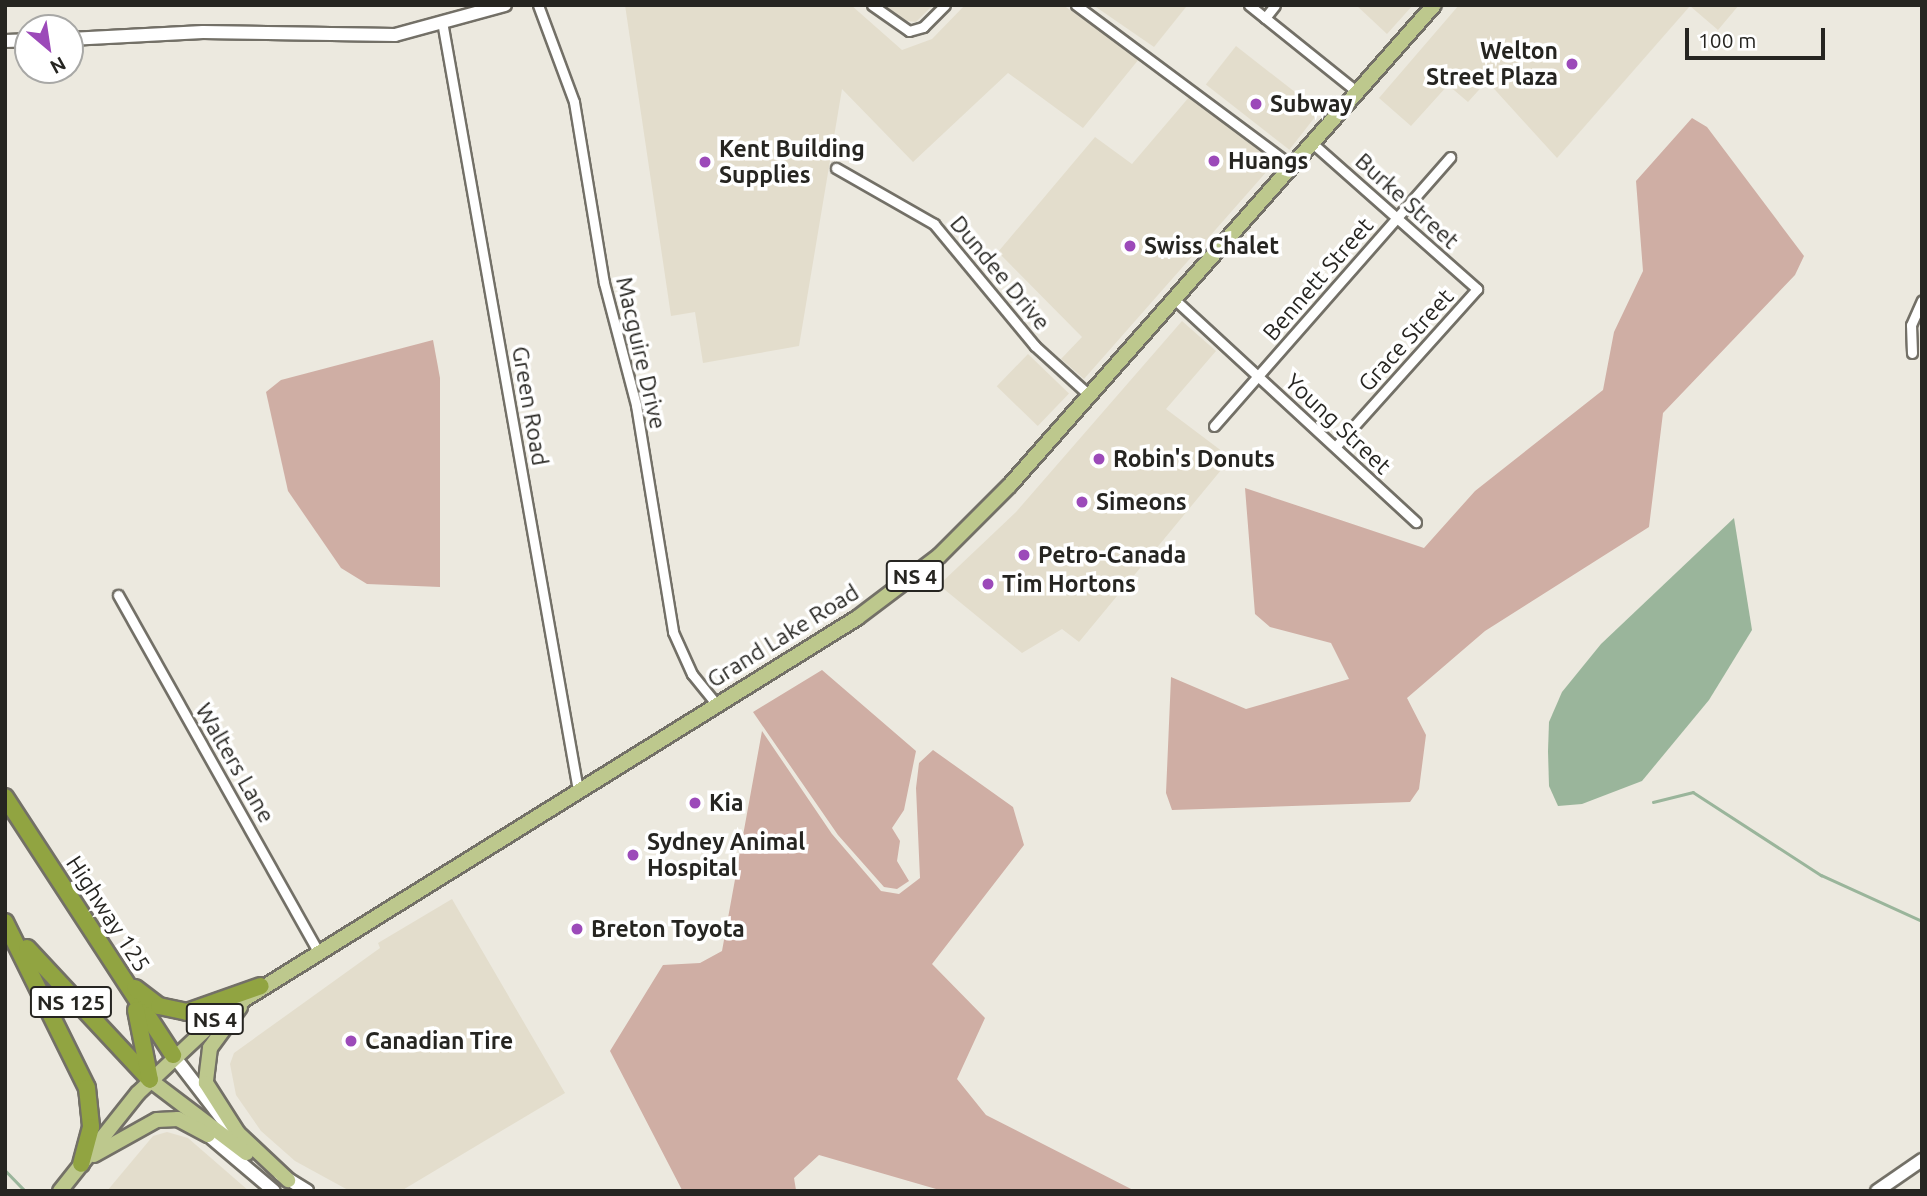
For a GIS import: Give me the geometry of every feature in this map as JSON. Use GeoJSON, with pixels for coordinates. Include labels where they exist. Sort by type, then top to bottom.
{"type":"FeatureCollection","features":[{"type":"Feature","properties":{"kind":"highway","name":"Highway 125"},"geometry":{"type":"LineString","coordinates":[[5,797],[173,1055]]}},
{"type":"Feature","properties":{"kind":"highway","name":"NS 125"},"geometry":{"type":"LineString","coordinates":[[5,913],[56,985],[150,1080]]}},
{"type":"Feature","properties":{"kind":"highway"},"geometry":{"type":"LineString","coordinates":[[83,915],[137,990],[159,1006],[204,1010],[261,986]]}},
{"type":"Feature","properties":{"kind":"highway"},"geometry":{"type":"LineString","coordinates":[[5,922],[87,1088],[91,1127],[81,1164]]}},
{"type":"Feature","properties":{"kind":"highway"},"geometry":{"type":"LineString","coordinates":[[116,967],[145,1036],[150,1080]]}},
{"type":"Feature","properties":{"kind":"main road","name":"Grand Lake Road"},"geometry":{"type":"LineString","coordinates":[[60,1191],[173,1055],[261,986],[857,618],[924,568],[1010,485],[1172,296],[1434,5]]}},
{"type":"Feature","properties":{"kind":"main road"},"geometry":{"type":"LineString","coordinates":[[261,986],[216,1037],[206,1060],[206,1083],[245,1142],[288,1180]]}},
{"type":"Feature","properties":{"kind":"main road"},"geometry":{"type":"LineString","coordinates":[[150,1080],[288,1180]]}},
{"type":"Feature","properties":{"kind":"main road"},"geometry":{"type":"LineString","coordinates":[[81,1164],[157,1120],[178,1119],[208,1135]]}},
{"type":"Feature","properties":{"kind":"street"},"geometry":{"type":"LineString","coordinates":[[84,38],[203,32],[395,36],[443,27],[505,5]]}},
{"type":"Feature","properties":{"kind":"street","name":"Macguire Drive"},"geometry":{"type":"LineString","coordinates":[[538,5],[574,102],[604,284],[636,405],[673,632],[692,674],[716,704]]}},
{"type":"Feature","properties":{"kind":"street"},"geometry":{"type":"LineString","coordinates":[[873,5],[909,31],[923,27],[945,5]]}},
{"type":"Feature","properties":{"kind":"street"},"geometry":{"type":"LineString","coordinates":[[1076,5],[1291,165]]}},
{"type":"Feature","properties":{"kind":"street"},"geometry":{"type":"LineString","coordinates":[[1249,5],[1356,91]]}},
{"type":"Feature","properties":{"kind":"street"},"geometry":{"type":"LineString","coordinates":[[1265,18],[1275,5]]}},
{"type":"Feature","properties":{"kind":"street","name":"Green Road"},"geometry":{"type":"LineString","coordinates":[[443,27],[578,790]]}},
{"type":"Feature","properties":{"kind":"street","name":"Burke Street"},"geometry":{"type":"LineString","coordinates":[[1311,142],[1477,289]]}},
{"type":"Feature","properties":{"kind":"street","name":"Bennett Street"},"geometry":{"type":"LineString","coordinates":[[1214,426],[1450,157]]}},
{"type":"Feature","properties":{"kind":"street","name":"Dundee Drive"},"geometry":{"type":"LineString","coordinates":[[836,168],[934,224],[1035,346],[1088,394]]}},
{"type":"Feature","properties":{"kind":"street","name":"Grace Street"},"geometry":{"type":"LineString","coordinates":[[1335,447],[1477,289]]}},
{"type":"Feature","properties":{"kind":"street","name":"Young Street"},"geometry":{"type":"LineString","coordinates":[[1172,296],[1416,522]]}},
{"type":"Feature","properties":{"kind":"street"},"geometry":{"type":"LineString","coordinates":[[1912,353],[1911,325],[1922,300]]}},
{"type":"Feature","properties":{"kind":"street","name":"Walters Lane"},"geometry":{"type":"LineString","coordinates":[[118,595],[318,951]]}},
{"type":"Feature","properties":{"kind":"street"},"geometry":{"type":"LineString","coordinates":[[173,1055],[229,1132],[288,1180],[307,1191]]}},
{"type":"Feature","properties":{"kind":"street"},"geometry":{"type":"LineString","coordinates":[[150,1080],[208,1135],[274,1191]]}},
{"type":"Feature","properties":{"kind":"street"},"geometry":{"type":"LineString","coordinates":[[1877,1191],[1922,1160]]}},
{"type":"Feature","properties":{"kind":"shaded area"},"geometry":{"type":"Polygon","coordinates":[[[625,5],[851,5],[902,50],[932,39],[965,5],[1063,5],[1139,59],[1083,128],[1008,73],[913,162],[842,89],[799,346],[703,363],[695,312],[671,316],[625,5]]]}},
{"type":"Feature","properties":{"kind":"shaded area"},"geometry":{"type":"Polygon","coordinates":[[[884,5],[933,5],[916,22],[899,20],[884,5]]]}},
{"type":"Feature","properties":{"kind":"shaded area"},"geometry":{"type":"Polygon","coordinates":[[[1093,5],[1184,5],[1186,7],[1154,47],[1093,5]]]}},
{"type":"Feature","properties":{"kind":"shaded area"},"geometry":{"type":"Polygon","coordinates":[[[1356,5],[1413,5],[1387,34],[1356,5]]]}},
{"type":"Feature","properties":{"kind":"shaded area"},"geometry":{"type":"Polygon","coordinates":[[[1459,5],[1739,5],[1718,30],[1690,6],[1557,158],[1487,81],[1468,102],[1448,85],[1411,126],[1379,98],[1459,5]]]}},
{"type":"Feature","properties":{"kind":"shaded area"},"geometry":{"type":"Polygon","coordinates":[[[1236,46],[1320,111],[1289,150],[1206,85],[1236,46]]]}},
{"type":"Feature","properties":{"kind":"shaded area"},"geometry":{"type":"Polygon","coordinates":[[[1190,96],[1276,161],[1084,379],[1061,359],[1082,337],[998,252],[1095,137],[1132,164],[1190,96]]]}},
{"type":"Feature","properties":{"kind":"shaded area"},"geometry":{"type":"Polygon","coordinates":[[[1692,118],[1707,127],[1804,256],[1795,275],[1663,413],[1649,527],[1485,631],[1407,698],[1426,735],[1419,789],[1410,802],[1172,810],[1166,793],[1171,677],[1246,709],[1349,679],[1331,643],[1270,627],[1255,614],[1245,488],[1424,548],[1475,491],[1603,390],[1614,332],[1643,271],[1636,181],[1692,118]]]}},
{"type":"Feature","properties":{"kind":"shaded area"},"geometry":{"type":"Polygon","coordinates":[[[1182,321],[1216,351],[1166,409],[1231,458],[1079,642],[1062,629],[1022,653],[939,585],[1016,512],[1182,321]]]}},
{"type":"Feature","properties":{"kind":"shaded area"},"geometry":{"type":"Polygon","coordinates":[[[433,340],[440,378],[440,587],[367,584],[341,568],[288,491],[266,392],[281,380],[433,340]]]}},
{"type":"Feature","properties":{"kind":"shaded area"},"geometry":{"type":"Polygon","coordinates":[[[1028,354],[1069,394],[1038,426],[997,386],[1028,354]]]}},
{"type":"Feature","properties":{"kind":"shaded area"},"geometry":{"type":"Polygon","coordinates":[[[1734,518],[1752,630],[1709,700],[1642,781],[1582,804],[1558,806],[1549,786],[1549,722],[1562,692],[1601,644],[1734,518]]]}},
{"type":"Feature","properties":{"kind":"shaded area"},"geometry":{"type":"Polygon","coordinates":[[[822,670],[916,751],[904,810],[892,828],[900,841],[897,861],[909,881],[897,889],[884,887],[838,835],[753,712],[822,670]]]}},
{"type":"Feature","properties":{"kind":"shaded area"},"geometry":{"type":"Polygon","coordinates":[[[762,731],[832,834],[881,891],[899,894],[920,878],[916,788],[919,763],[933,750],[1013,807],[1024,845],[932,964],[985,1018],[957,1079],[986,1115],[1135,1191],[943,1191],[819,1155],[794,1178],[796,1190],[682,1190],[610,1051],[663,965],[700,963],[722,951],[762,731]]]}},
{"type":"Feature","properties":{"kind":"shaded area"},"geometry":{"type":"Polygon","coordinates":[[[452,899],[565,1093],[401,1191],[348,1190],[295,1161],[261,1131],[236,1095],[230,1064],[234,1053],[380,948],[378,943],[452,899]]]}},
{"type":"Feature","properties":{"kind":"shaded area"},"geometry":{"type":"Polygon","coordinates":[[[167,1132],[188,1138],[249,1191],[107,1191],[153,1136],[167,1132]]]}},
{"type":"Feature","properties":{"kind":"waterway"},"geometry":{"type":"LineString","coordinates":[[1653,802],[1693,792],[1821,875],[1922,921]]}},
{"type":"Feature","properties":{"kind":"waterway"},"geometry":{"type":"LineString","coordinates":[[5,1170],[25,1191]]}},
{"type":"Feature","properties":{"kind":"place","name":"Welton Street Plaza"},"geometry":{"type":"Point","coordinates":[1572,64]}},
{"type":"Feature","properties":{"kind":"place","name":"Subway"},"geometry":{"type":"Point","coordinates":[1256,104]}},
{"type":"Feature","properties":{"kind":"place","name":"Huangs"},"geometry":{"type":"Point","coordinates":[1214,161]}},
{"type":"Feature","properties":{"kind":"place","name":"Kent Building Supplies"},"geometry":{"type":"Point","coordinates":[705,162]}},
{"type":"Feature","properties":{"kind":"place","name":"Swiss Chalet"},"geometry":{"type":"Point","coordinates":[1130,246]}},
{"type":"Feature","properties":{"kind":"place","name":"Robin's Donuts"},"geometry":{"type":"Point","coordinates":[1099,459]}},
{"type":"Feature","properties":{"kind":"place","name":"Simeons"},"geometry":{"type":"Point","coordinates":[1082,502]}},
{"type":"Feature","properties":{"kind":"place","name":"Petro-Canada"},"geometry":{"type":"Point","coordinates":[1024,555]}},
{"type":"Feature","properties":{"kind":"place","name":"Tim Hortons"},"geometry":{"type":"Point","coordinates":[988,584]}},
{"type":"Feature","properties":{"kind":"place","name":"Kia"},"geometry":{"type":"Point","coordinates":[695,803]}},
{"type":"Feature","properties":{"kind":"place","name":"Sydney Animal Hospital"},"geometry":{"type":"Point","coordinates":[633,855]}},
{"type":"Feature","properties":{"kind":"place","name":"Breton Toyota"},"geometry":{"type":"Point","coordinates":[577,929]}},
{"type":"Feature","properties":{"kind":"place","name":"Canadian Tire"},"geometry":{"type":"Point","coordinates":[351,1041]}}]}
